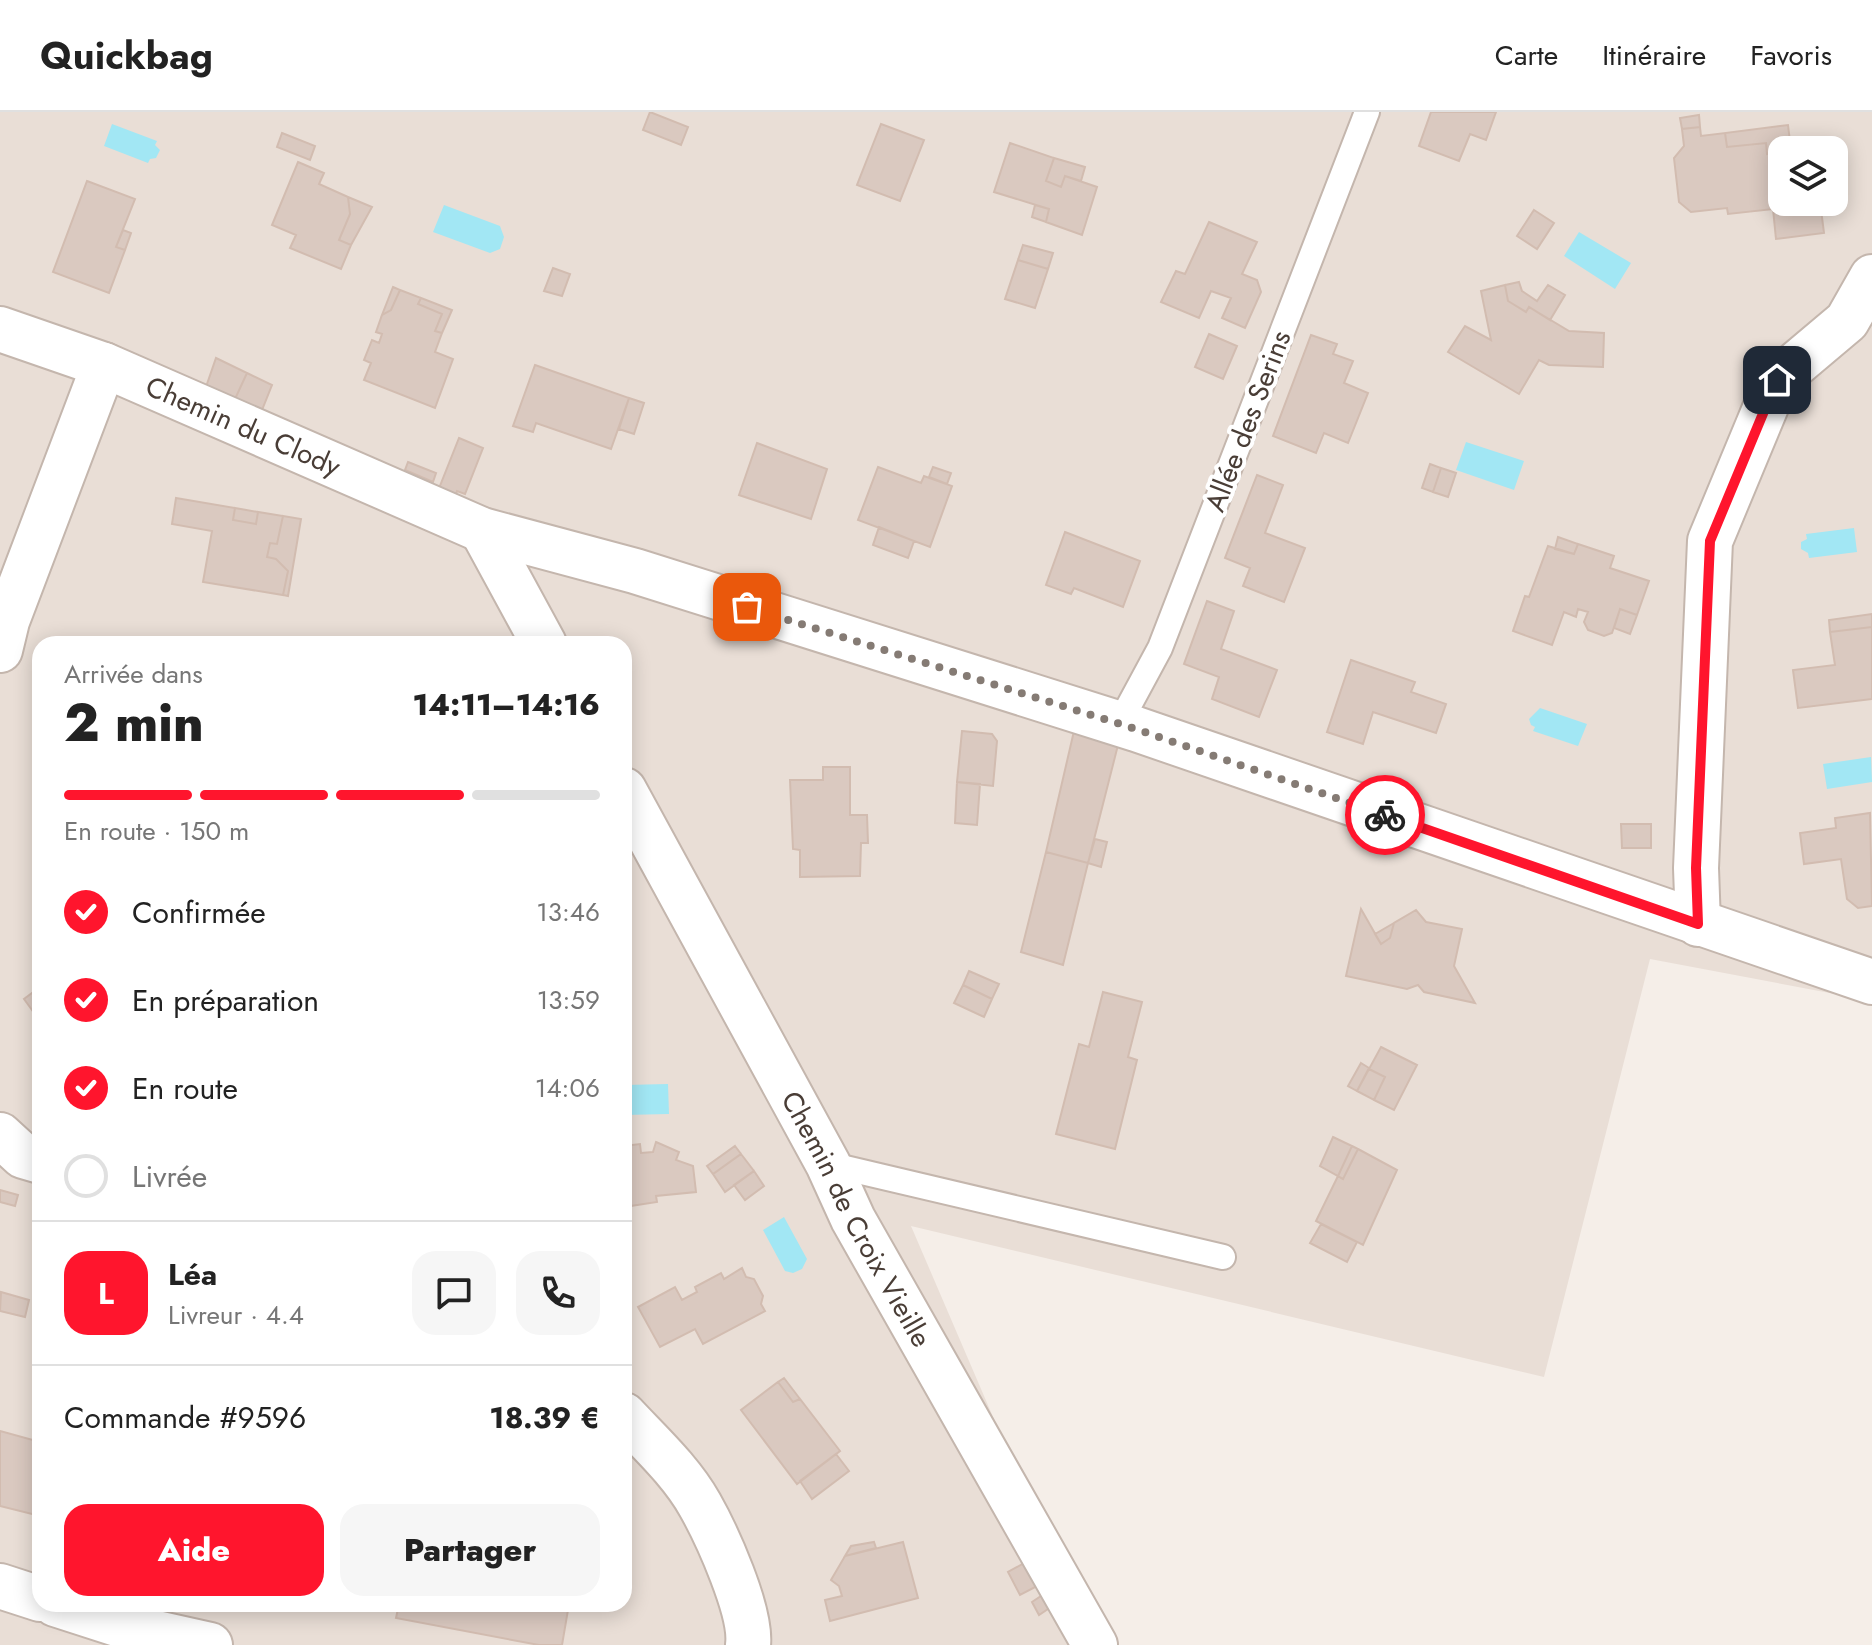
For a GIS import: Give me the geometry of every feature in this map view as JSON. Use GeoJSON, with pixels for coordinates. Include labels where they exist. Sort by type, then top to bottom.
{"type":"FeatureCollection","features":[{"type":"Feature","properties":{"kind":"street"},"geometry":{"type":"LineString","coordinates":[[1698,924],[1696,868],[1710,541],[1777,380],[1847,321],[1872,277]]}},
{"type":"Feature","properties":{"kind":"street","name":"Chemin du Clody"},"geometry":{"type":"LineString","coordinates":[[0,329],[104,365],[482,530],[635,571],[1119,724],[1872,982]]}},
{"type":"Feature","properties":{"kind":"street"},"geometry":{"type":"LineString","coordinates":[[0,650],[7,621],[104,365]]}},
{"type":"Feature","properties":{"kind":"street"},"geometry":{"type":"LineString","coordinates":[[482,530],[540,636]]}},
{"type":"Feature","properties":{"kind":"street","name":"Chemin de Croix Vieille"},"geometry":{"type":"LineString","coordinates":[[632,805],[828,1164],[853,1219],[1095,1645]]}},
{"type":"Feature","properties":{"kind":"street"},"geometry":{"type":"LineString","coordinates":[[0,1135],[23,1156],[32,1159]]}},
{"type":"Feature","properties":{"kind":"street"},"geometry":{"type":"LineString","coordinates":[[632,1424],[671,1465],[700,1504],[740,1596],[748,1645]]}},
{"type":"Feature","properties":{"kind":"street"},"geometry":{"type":"LineString","coordinates":[[0,1586],[32,1596]]}},
{"type":"Feature","properties":{"kind":"street"},"geometry":{"type":"LineString","coordinates":[[80,1612],[120,1625],[210,1645]]}},
{"type":"Feature","properties":{"kind":"lane","name":"Allée des Serins"},"geometry":{"type":"LineString","coordinates":[[1119,724],[1160,648],[1367,112]]}},
{"type":"Feature","properties":{"kind":"lane"},"geometry":{"type":"LineString","coordinates":[[828,1164],[1223,1257]]}},
{"type":"Feature","properties":{"kind":"shaded area"},"geometry":{"type":"Polygon","coordinates":[[[0,112],[1872,112],[1872,1001],[1650,959],[1544,1377],[911,1226],[1091,1645],[0,1645],[0,112]]]}},
{"type":"Feature","properties":{"kind":"water"},"geometry":{"type":"Polygon","coordinates":[[[112,124],[157,141],[155,145],[160,150],[156,158],[148,163],[104,146],[112,124]]]}},
{"type":"Feature","properties":{"kind":"water"},"geometry":{"type":"Polygon","coordinates":[[[444,205],[500,226],[504,237],[500,249],[490,253],[433,232],[444,205]]]}},
{"type":"Feature","properties":{"kind":"water"},"geometry":{"type":"Polygon","coordinates":[[[1579,232],[1631,263],[1615,289],[1564,256],[1579,232]]]}},
{"type":"Feature","properties":{"kind":"water"},"geometry":{"type":"Polygon","coordinates":[[[1466,442],[1524,461],[1514,490],[1456,470],[1466,442]]]}},
{"type":"Feature","properties":{"kind":"water"},"geometry":{"type":"Polygon","coordinates":[[[1854,528],[1857,552],[1809,558],[1808,553],[1801,549],[1801,542],[1807,539],[1806,534],[1854,528]]]}},
{"type":"Feature","properties":{"kind":"water"},"geometry":{"type":"Polygon","coordinates":[[[1540,708],[1587,724],[1578,746],[1533,731],[1535,727],[1529,719],[1540,708]]]}},
{"type":"Feature","properties":{"kind":"water"},"geometry":{"type":"Polygon","coordinates":[[[1871,757],[1872,782],[1827,789],[1823,764],[1871,757]]]}},
{"type":"Feature","properties":{"kind":"water"},"geometry":{"type":"Polygon","coordinates":[[[668,1084],[669,1114],[632,1115],[632,1085],[668,1084]]]}},
{"type":"Feature","properties":{"kind":"water"},"geometry":{"type":"Polygon","coordinates":[[[784,1217],[807,1259],[802,1269],[793,1273],[785,1271],[763,1230],[784,1217]]]}},
{"type":"Feature","properties":{"kind":"building"},"geometry":{"type":"Polygon","coordinates":[[[650,112],[688,127],[681,145],[643,130],[650,112]]]}},
{"type":"Feature","properties":{"kind":"building"},"geometry":{"type":"Polygon","coordinates":[[[1431,112],[1496,112],[1486,140],[1470,134],[1459,161],[1419,146],[1431,112]]]}},
{"type":"Feature","properties":{"kind":"building"},"geometry":{"type":"Polygon","coordinates":[[[1699,115],[1700,127],[1682,129],[1680,118],[1699,115]]]}},
{"type":"Feature","properties":{"kind":"building"},"geometry":{"type":"Polygon","coordinates":[[[881,124],[924,140],[900,201],[857,185],[881,124]]]}},
{"type":"Feature","properties":{"kind":"building"},"geometry":{"type":"Polygon","coordinates":[[[1788,125],[1789,136],[1768,136],[1767,154],[1766,143],[1727,147],[1725,133],[1788,125]]]}},
{"type":"Feature","properties":{"kind":"building"},"geometry":{"type":"Polygon","coordinates":[[[1700,127],[1701,136],[1725,133],[1727,147],[1766,143],[1768,210],[1728,214],[1727,208],[1691,212],[1679,202],[1674,158],[1684,146],[1682,129],[1700,127]]]}},
{"type":"Feature","properties":{"kind":"building"},"geometry":{"type":"Polygon","coordinates":[[[282,133],[315,146],[310,160],[277,147],[282,133]]]}},
{"type":"Feature","properties":{"kind":"building"},"geometry":{"type":"Polygon","coordinates":[[[1010,143],[1054,158],[1046,181],[1061,187],[1065,176],[1097,187],[1082,235],[1046,222],[1049,209],[994,192],[1010,143]]]}},
{"type":"Feature","properties":{"kind":"building"},"geometry":{"type":"Polygon","coordinates":[[[1054,158],[1085,167],[1081,181],[1065,176],[1061,187],[1046,181],[1054,158]]]}},
{"type":"Feature","properties":{"kind":"building"},"geometry":{"type":"Polygon","coordinates":[[[298,162],[324,173],[319,184],[348,197],[350,214],[339,240],[351,245],[341,269],[290,248],[296,235],[272,225],[298,162]]]}},
{"type":"Feature","properties":{"kind":"building"},"geometry":{"type":"Polygon","coordinates":[[[87,181],[135,199],[116,247],[125,250],[109,293],[53,272],[87,181]]]}},
{"type":"Feature","properties":{"kind":"building"},"geometry":{"type":"Polygon","coordinates":[[[348,197],[372,207],[351,245],[339,240],[350,214],[348,197]]]}},
{"type":"Feature","properties":{"kind":"building"},"geometry":{"type":"Polygon","coordinates":[[[1035,205],[1049,209],[1046,222],[1032,217],[1035,205]]]}},
{"type":"Feature","properties":{"kind":"building"},"geometry":{"type":"Polygon","coordinates":[[[1534,210],[1554,223],[1537,249],[1517,236],[1534,210]]]}},
{"type":"Feature","properties":{"kind":"building"},"geometry":{"type":"Polygon","coordinates":[[[1774,216],[1822,216],[1824,233],[1776,239],[1774,216]]]}},
{"type":"Feature","properties":{"kind":"building"},"geometry":{"type":"Polygon","coordinates":[[[1209,222],[1257,242],[1242,274],[1257,280],[1261,292],[1245,328],[1222,318],[1231,298],[1211,291],[1199,318],[1161,302],[1176,271],[1185,274],[1209,222]]]}},
{"type":"Feature","properties":{"kind":"building"},"geometry":{"type":"Polygon","coordinates":[[[123,230],[131,233],[125,250],[116,247],[123,230]]]}},
{"type":"Feature","properties":{"kind":"building"},"geometry":{"type":"Polygon","coordinates":[[[1023,245],[1053,253],[1048,269],[1018,260],[1023,245]]]}},
{"type":"Feature","properties":{"kind":"building"},"geometry":{"type":"Polygon","coordinates":[[[1018,260],[1048,269],[1035,308],[1005,299],[1018,260]]]}},
{"type":"Feature","properties":{"kind":"building"},"geometry":{"type":"Polygon","coordinates":[[[553,268],[570,274],[562,296],[544,291],[553,268]]]}},
{"type":"Feature","properties":{"kind":"building"},"geometry":{"type":"Polygon","coordinates":[[[1519,282],[1522,291],[1537,301],[1548,285],[1565,295],[1550,320],[1529,307],[1526,312],[1508,301],[1505,285],[1519,282]]]}},
{"type":"Feature","properties":{"kind":"building"},"geometry":{"type":"Polygon","coordinates":[[[1505,285],[1508,301],[1526,312],[1529,307],[1569,331],[1604,333],[1603,367],[1549,365],[1539,360],[1519,394],[1448,352],[1465,326],[1491,340],[1481,291],[1505,285]]]}},
{"type":"Feature","properties":{"kind":"building"},"geometry":{"type":"Polygon","coordinates":[[[393,287],[400,290],[391,310],[382,315],[393,287]]]}},
{"type":"Feature","properties":{"kind":"building"},"geometry":{"type":"Polygon","coordinates":[[[400,290],[421,298],[418,304],[442,314],[435,331],[442,333],[435,352],[453,359],[435,408],[364,380],[371,363],[364,360],[372,340],[379,343],[382,334],[376,332],[382,315],[391,310],[400,290]]]}},
{"type":"Feature","properties":{"kind":"building"},"geometry":{"type":"Polygon","coordinates":[[[421,298],[452,310],[442,333],[435,331],[442,314],[418,304],[421,298]]]}},
{"type":"Feature","properties":{"kind":"building"},"geometry":{"type":"Polygon","coordinates":[[[1209,334],[1237,346],[1223,379],[1195,367],[1209,334]]]}},
{"type":"Feature","properties":{"kind":"building"},"geometry":{"type":"Polygon","coordinates":[[[1311,335],[1337,344],[1333,354],[1353,361],[1344,383],[1368,393],[1348,443],[1324,433],[1316,453],[1273,436],[1311,335]]]}},
{"type":"Feature","properties":{"kind":"building"},"geometry":{"type":"Polygon","coordinates":[[[216,358],[247,373],[235,399],[206,387],[216,358]]]}},
{"type":"Feature","properties":{"kind":"building"},"geometry":{"type":"Polygon","coordinates":[[[535,365],[629,398],[611,449],[536,423],[533,432],[513,426],[535,365]]]}},
{"type":"Feature","properties":{"kind":"building"},"geometry":{"type":"Polygon","coordinates":[[[247,373],[272,385],[262,410],[235,399],[247,373]]]}},
{"type":"Feature","properties":{"kind":"building"},"geometry":{"type":"Polygon","coordinates":[[[629,398],[644,403],[634,434],[619,429],[629,398]]]}},
{"type":"Feature","properties":{"kind":"building"},"geometry":{"type":"Polygon","coordinates":[[[459,438],[483,448],[465,494],[457,491],[455,497],[438,491],[459,438]]]}},
{"type":"Feature","properties":{"kind":"building"},"geometry":{"type":"Polygon","coordinates":[[[757,443],[827,469],[811,519],[739,495],[757,443]]]}},
{"type":"Feature","properties":{"kind":"building"},"geometry":{"type":"Polygon","coordinates":[[[408,462],[436,473],[433,482],[405,470],[408,462]]]}},
{"type":"Feature","properties":{"kind":"building"},"geometry":{"type":"Polygon","coordinates":[[[1430,464],[1441,468],[1433,492],[1422,488],[1430,464]]]}},
{"type":"Feature","properties":{"kind":"building"},"geometry":{"type":"Polygon","coordinates":[[[878,467],[921,483],[924,476],[952,486],[930,547],[858,520],[878,467]]]}},
{"type":"Feature","properties":{"kind":"building"},"geometry":{"type":"Polygon","coordinates":[[[933,467],[951,473],[947,484],[929,477],[933,467]]]}},
{"type":"Feature","properties":{"kind":"building"},"geometry":{"type":"Polygon","coordinates":[[[1441,468],[1456,473],[1448,497],[1433,492],[1441,468]]]}},
{"type":"Feature","properties":{"kind":"building"},"geometry":{"type":"Polygon","coordinates":[[[1257,475],[1283,485],[1265,533],[1305,548],[1284,602],[1243,586],[1250,568],[1225,558],[1257,475]]]}},
{"type":"Feature","properties":{"kind":"building"},"geometry":{"type":"Polygon","coordinates":[[[176,498],[235,508],[233,520],[256,524],[258,512],[283,516],[277,544],[270,543],[267,557],[276,559],[288,571],[283,595],[203,582],[212,531],[172,524],[176,498]]]}},
{"type":"Feature","properties":{"kind":"building"},"geometry":{"type":"Polygon","coordinates":[[[235,508],[258,512],[256,524],[233,520],[235,508]]]}},
{"type":"Feature","properties":{"kind":"building"},"geometry":{"type":"Polygon","coordinates":[[[283,516],[301,519],[288,596],[283,595],[288,571],[276,559],[267,557],[270,543],[277,544],[283,516]]]}},
{"type":"Feature","properties":{"kind":"building"},"geometry":{"type":"Polygon","coordinates":[[[879,527],[914,541],[908,558],[873,545],[879,527]]]}},
{"type":"Feature","properties":{"kind":"building"},"geometry":{"type":"Polygon","coordinates":[[[1065,532],[1140,561],[1123,607],[1074,588],[1071,594],[1046,585],[1065,532]]]}},
{"type":"Feature","properties":{"kind":"building"},"geometry":{"type":"Polygon","coordinates":[[[1558,537],[1578,544],[1574,554],[1555,549],[1558,537]]]}},
{"type":"Feature","properties":{"kind":"building"},"geometry":{"type":"Polygon","coordinates":[[[1578,544],[1614,556],[1610,568],[1649,581],[1637,615],[1620,609],[1612,633],[1604,636],[1588,630],[1584,622],[1588,612],[1578,609],[1576,617],[1564,612],[1552,645],[1513,631],[1548,546],[1574,554],[1578,544]]]}},
{"type":"Feature","properties":{"kind":"building"},"geometry":{"type":"Polygon","coordinates":[[[1207,601],[1234,611],[1221,649],[1277,670],[1259,717],[1212,699],[1219,677],[1184,664],[1207,601]]]}},
{"type":"Feature","properties":{"kind":"building"},"geometry":{"type":"Polygon","coordinates":[[[1620,609],[1637,615],[1630,634],[1614,628],[1620,609]]]}},
{"type":"Feature","properties":{"kind":"building"},"geometry":{"type":"Polygon","coordinates":[[[1872,614],[1872,627],[1830,632],[1829,620],[1872,614]]]}},
{"type":"Feature","properties":{"kind":"building"},"geometry":{"type":"Polygon","coordinates":[[[1872,627],[1872,699],[1798,708],[1793,670],[1835,665],[1830,632],[1872,627]]]}},
{"type":"Feature","properties":{"kind":"building"},"geometry":{"type":"Polygon","coordinates":[[[1351,660],[1415,682],[1411,692],[1446,704],[1436,733],[1373,712],[1363,744],[1327,732],[1351,660]]]}},
{"type":"Feature","properties":{"kind":"building"},"geometry":{"type":"Polygon","coordinates":[[[962,731],[992,734],[997,741],[993,786],[957,782],[962,731]]]}},
{"type":"Feature","properties":{"kind":"building"},"geometry":{"type":"Polygon","coordinates":[[[1074,731],[1118,745],[1088,863],[1046,852],[1074,731]]]}},
{"type":"Feature","properties":{"kind":"building"},"geometry":{"type":"Polygon","coordinates":[[[823,767],[850,767],[850,815],[867,815],[868,843],[861,843],[860,876],[800,877],[800,850],[793,849],[790,780],[823,780],[823,767]]]}},
{"type":"Feature","properties":{"kind":"building"},"geometry":{"type":"Polygon","coordinates":[[[957,782],[980,784],[977,825],[955,823],[957,782]]]}},
{"type":"Feature","properties":{"kind":"building"},"geometry":{"type":"Polygon","coordinates":[[[1870,813],[1872,906],[1858,908],[1847,899],[1841,859],[1804,864],[1800,833],[1836,828],[1835,818],[1870,813]]]}},
{"type":"Feature","properties":{"kind":"building"},"geometry":{"type":"Polygon","coordinates":[[[1621,824],[1651,824],[1651,848],[1622,848],[1621,824]]]}},
{"type":"Feature","properties":{"kind":"building"},"geometry":{"type":"Polygon","coordinates":[[[1095,839],[1107,842],[1101,867],[1088,863],[1095,839]]]}},
{"type":"Feature","properties":{"kind":"building"},"geometry":{"type":"Polygon","coordinates":[[[1046,852],[1088,863],[1063,965],[1021,952],[1046,852]]]}},
{"type":"Feature","properties":{"kind":"building"},"geometry":{"type":"Polygon","coordinates":[[[1361,909],[1381,944],[1390,938],[1394,923],[1416,910],[1426,922],[1462,929],[1454,966],[1475,1003],[1424,992],[1418,985],[1407,989],[1346,976],[1361,909]]]}},
{"type":"Feature","properties":{"kind":"building"},"geometry":{"type":"Polygon","coordinates":[[[1394,923],[1390,938],[1381,944],[1375,934],[1394,923]]]}},
{"type":"Feature","properties":{"kind":"building"},"geometry":{"type":"Polygon","coordinates":[[[969,971],[999,984],[992,999],[963,985],[969,971]]]}},
{"type":"Feature","properties":{"kind":"building"},"geometry":{"type":"Polygon","coordinates":[[[963,985],[992,999],[984,1017],[954,1003],[963,985]]]}},
{"type":"Feature","properties":{"kind":"building"},"geometry":{"type":"Polygon","coordinates":[[[1103,992],[1142,1002],[1128,1057],[1137,1060],[1115,1149],[1056,1134],[1079,1044],[1089,1047],[1103,992]]]}},
{"type":"Feature","properties":{"kind":"building"},"geometry":{"type":"Polygon","coordinates":[[[32,993],[32,1010],[24,999],[32,993]]]}},
{"type":"Feature","properties":{"kind":"building"},"geometry":{"type":"Polygon","coordinates":[[[1381,1047],[1417,1065],[1394,1110],[1374,1100],[1385,1077],[1369,1069],[1381,1047]]]}},
{"type":"Feature","properties":{"kind":"building"},"geometry":{"type":"Polygon","coordinates":[[[1361,1063],[1369,1068],[1357,1091],[1348,1086],[1361,1063]]]}},
{"type":"Feature","properties":{"kind":"building"},"geometry":{"type":"Polygon","coordinates":[[[1369,1069],[1385,1077],[1374,1100],[1357,1091],[1369,1069]]]}},
{"type":"Feature","properties":{"kind":"building"},"geometry":{"type":"Polygon","coordinates":[[[1333,1137],[1352,1146],[1338,1176],[1320,1166],[1333,1137]]]}},
{"type":"Feature","properties":{"kind":"building"},"geometry":{"type":"Polygon","coordinates":[[[656,1142],[679,1152],[676,1160],[693,1166],[696,1192],[656,1196],[657,1202],[632,1206],[632,1145],[640,1144],[641,1153],[653,1152],[656,1142]]]}},
{"type":"Feature","properties":{"kind":"building"},"geometry":{"type":"Polygon","coordinates":[[[735,1146],[741,1154],[713,1174],[707,1166],[735,1146]]]}},
{"type":"Feature","properties":{"kind":"building"},"geometry":{"type":"Polygon","coordinates":[[[1352,1146],[1358,1149],[1343,1179],[1338,1176],[1352,1146]]]}},
{"type":"Feature","properties":{"kind":"building"},"geometry":{"type":"Polygon","coordinates":[[[1358,1149],[1397,1170],[1363,1245],[1316,1221],[1338,1176],[1343,1179],[1358,1149]]]}},
{"type":"Feature","properties":{"kind":"building"},"geometry":{"type":"Polygon","coordinates":[[[741,1154],[754,1171],[725,1192],[713,1174],[741,1154]]]}},
{"type":"Feature","properties":{"kind":"building"},"geometry":{"type":"Polygon","coordinates":[[[754,1171],[764,1186],[745,1200],[734,1185],[754,1171]]]}},
{"type":"Feature","properties":{"kind":"building"},"geometry":{"type":"Polygon","coordinates":[[[0,1190],[18,1195],[15,1206],[0,1202],[0,1190]]]}},
{"type":"Feature","properties":{"kind":"building"},"geometry":{"type":"Polygon","coordinates":[[[1321,1224],[1357,1242],[1347,1262],[1310,1243],[1321,1224]]]}},
{"type":"Feature","properties":{"kind":"building"},"geometry":{"type":"Polygon","coordinates":[[[742,1268],[746,1277],[754,1279],[763,1296],[761,1304],[765,1311],[703,1344],[695,1329],[660,1347],[638,1307],[675,1287],[682,1300],[697,1292],[695,1287],[721,1273],[724,1279],[742,1268]]]}},
{"type":"Feature","properties":{"kind":"building"},"geometry":{"type":"Polygon","coordinates":[[[1,1292],[29,1300],[25,1317],[0,1311],[1,1292]]]}},
{"type":"Feature","properties":{"kind":"building"},"geometry":{"type":"Polygon","coordinates":[[[784,1378],[800,1399],[793,1402],[778,1382],[784,1378]]]}},
{"type":"Feature","properties":{"kind":"building"},"geometry":{"type":"Polygon","coordinates":[[[778,1382],[793,1402],[800,1399],[840,1451],[797,1484],[741,1410],[778,1382]]]}},
{"type":"Feature","properties":{"kind":"building"},"geometry":{"type":"Polygon","coordinates":[[[0,1431],[32,1440],[32,1514],[0,1506],[0,1431]]]}},
{"type":"Feature","properties":{"kind":"building"},"geometry":{"type":"Polygon","coordinates":[[[836,1454],[849,1471],[812,1499],[800,1481],[836,1454]]]}},
{"type":"Feature","properties":{"kind":"building"},"geometry":{"type":"Polygon","coordinates":[[[874,1542],[876,1548],[845,1556],[851,1546],[874,1542]]]}},
{"type":"Feature","properties":{"kind":"building"},"geometry":{"type":"Polygon","coordinates":[[[903,1542],[918,1598],[830,1621],[825,1600],[842,1596],[839,1586],[831,1580],[845,1556],[903,1542]]]}},
{"type":"Feature","properties":{"kind":"building"},"geometry":{"type":"Polygon","coordinates":[[[1026,1562],[1039,1585],[1020,1595],[1008,1572],[1026,1562]]]}},
{"type":"Feature","properties":{"kind":"building"},"geometry":{"type":"Polygon","coordinates":[[[1044,1594],[1051,1607],[1039,1615],[1032,1602],[1044,1594]]]}},
{"type":"Feature","properties":{"kind":"building"},"geometry":{"type":"Polygon","coordinates":[[[397,1612],[568,1612],[562,1645],[539,1645],[396,1618],[397,1612]]]}},
{"type":"Feature","properties":{"kind":"way so far"},"geometry":{"type":"LineString","coordinates":[[747,607],[1136,729],[1385,815]]}},
{"type":"Feature","properties":{"kind":"route"},"geometry":{"type":"LineString","coordinates":[[1385,815],[1698,924],[1696,868],[1710,541],[1777,380]]}}]}
